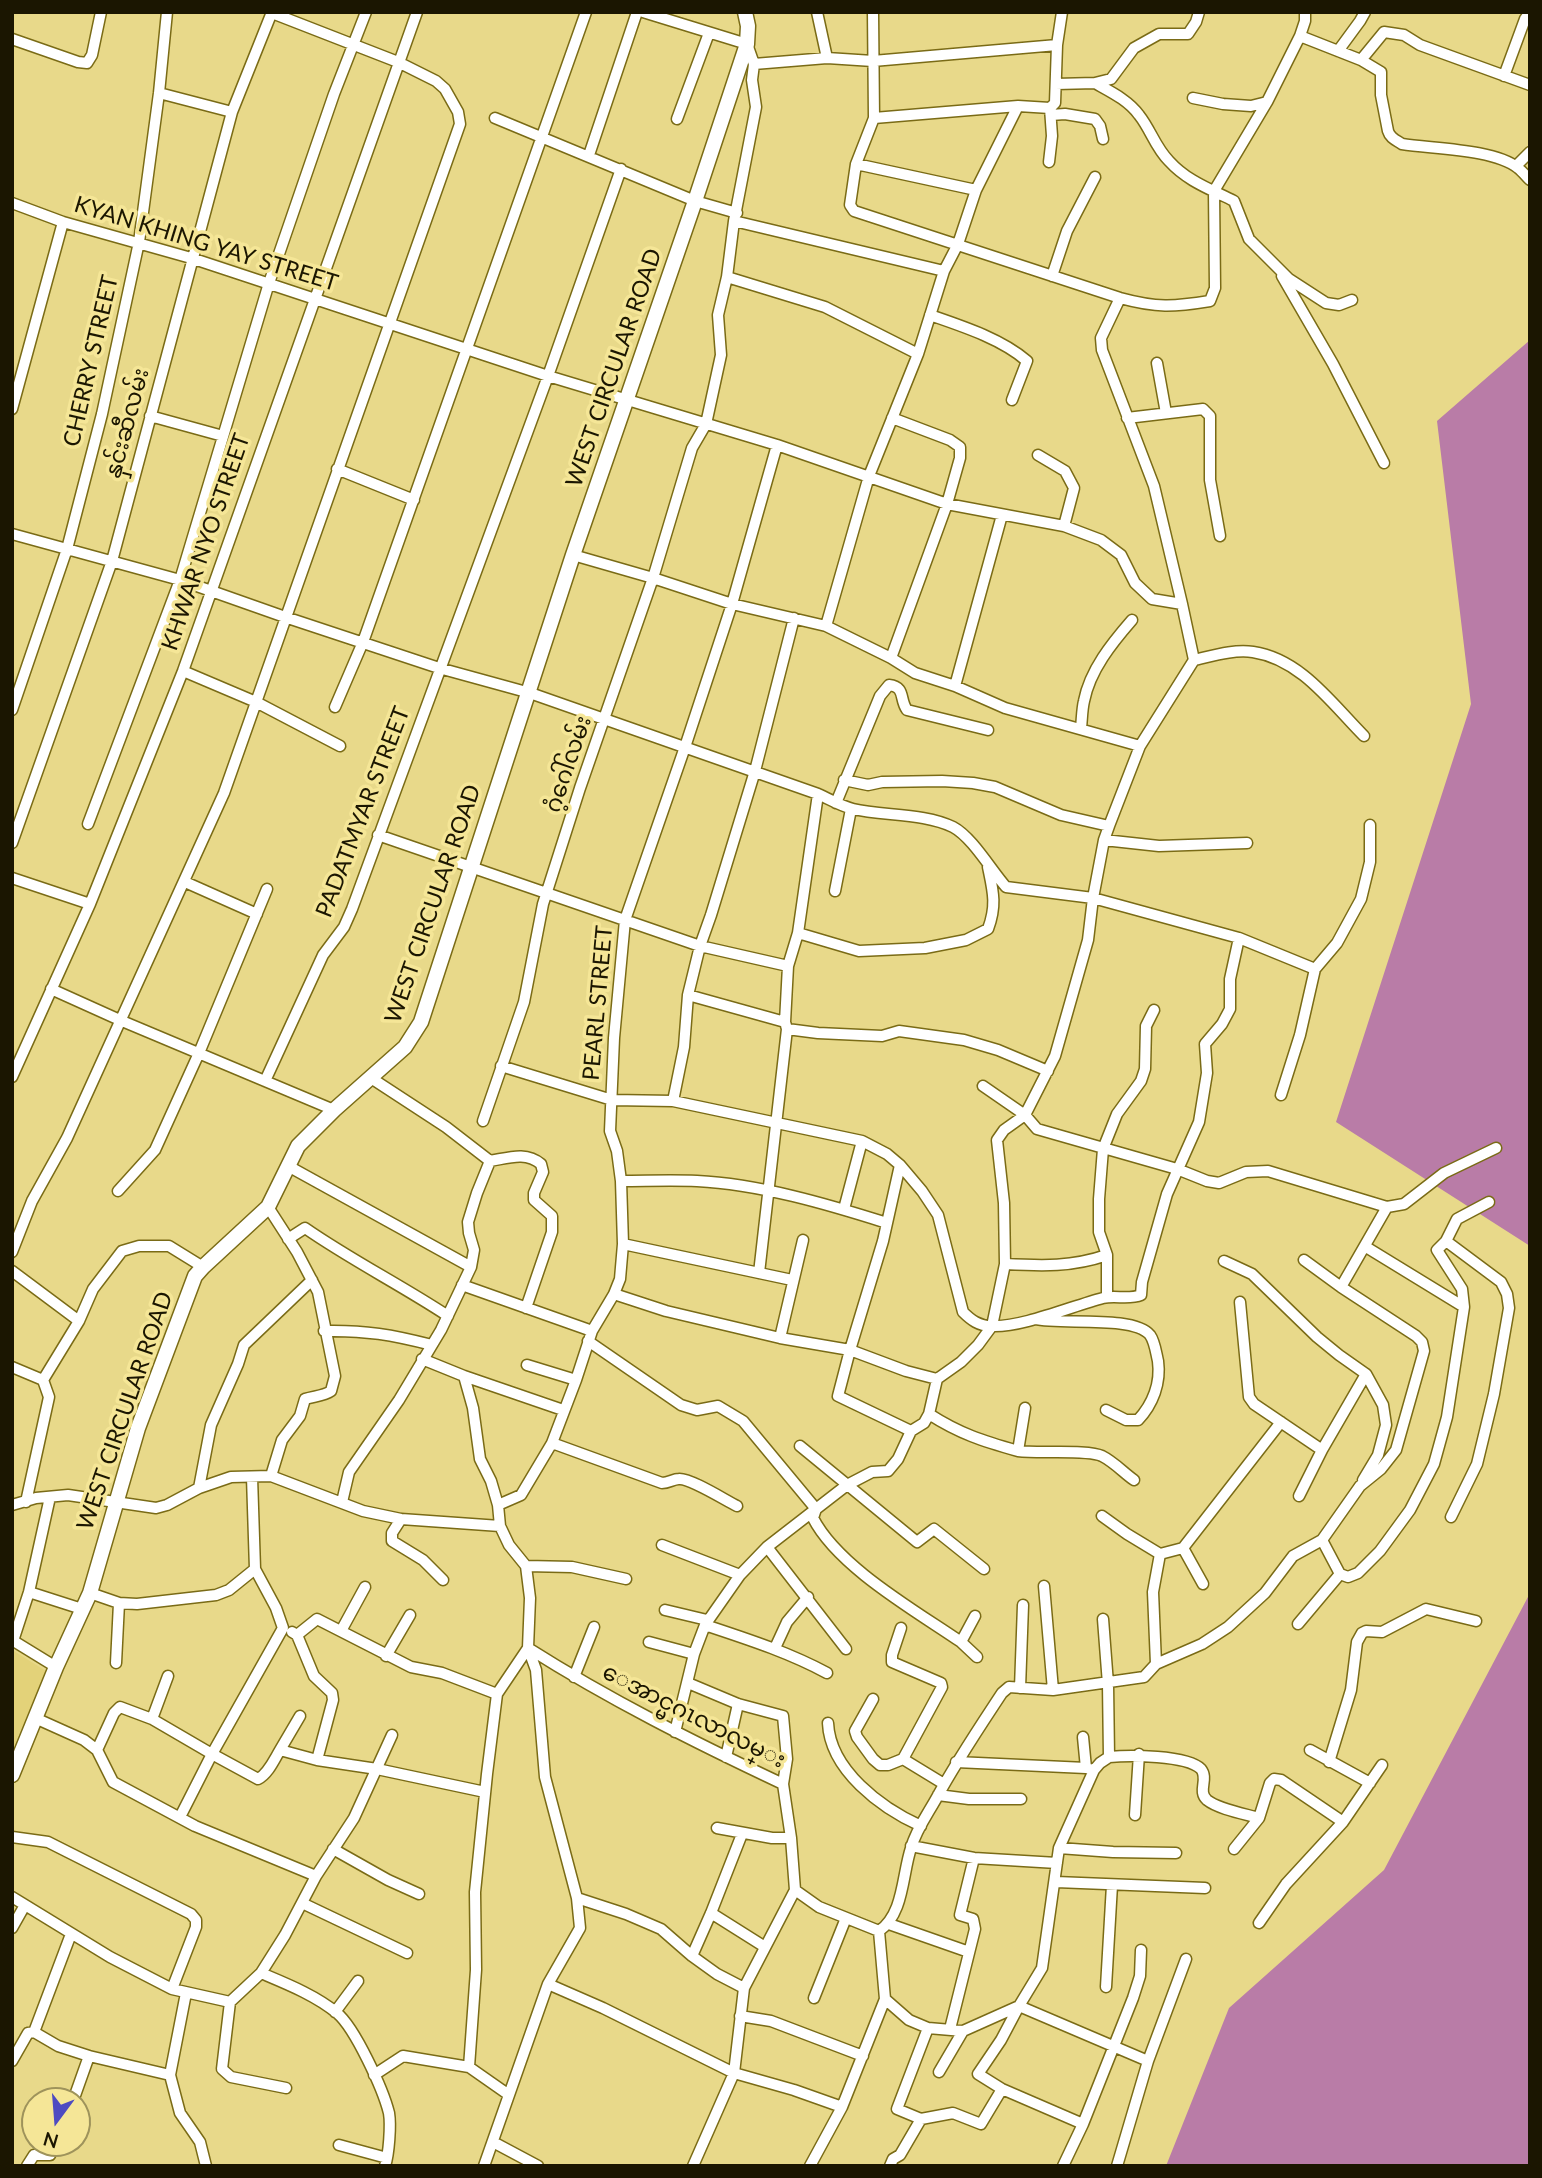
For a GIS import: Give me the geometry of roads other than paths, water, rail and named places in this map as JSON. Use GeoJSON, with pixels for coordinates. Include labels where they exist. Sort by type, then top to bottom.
{"type":"FeatureCollection","features":[{"type":"Feature","properties":{"kind":"street","name":"CHERRY STREET"},"geometry":{"type":"LineString","coordinates":[[12,710],[67,549],[102,414],[139,242],[167,12]]}},
{"type":"Feature","properties":{"kind":"street"},"geometry":{"type":"LineString","coordinates":[[12,1252],[32,1201],[67,1138],[224,793],[460,119],[445,89],[436,81],[398,62],[272,12]]}},
{"type":"Feature","properties":{"kind":"street","name":"နှင်းဆီလမ်း"},"geometry":{"type":"LineString","coordinates":[[12,843],[113,561],[191,258],[232,112],[272,12]]}},
{"type":"Feature","properties":{"kind":"street"},"geometry":{"type":"LineString","coordinates":[[88,824],[180,580],[269,283],[322,128],[366,12]]}},
{"type":"Feature","properties":{"kind":"street","name":"KHWAR NYO STREET"},"geometry":{"type":"LineString","coordinates":[[12,1077],[90,904],[183,671],[417,12]]}},
{"type":"Feature","properties":{"kind":"street"},"geometry":{"type":"LineString","coordinates":[[335,707],[363,642],[586,12]]}},
{"type":"Feature","properties":{"kind":"street"},"geometry":{"type":"LineString","coordinates":[[589,155],[637,12]]}},
{"type":"Feature","properties":{"kind":"street"},"geometry":{"type":"LineString","coordinates":[[643,12],[747,44]]}},
{"type":"Feature","properties":{"kind":"street","name":"WEST CIRCULAR ROAD"},"geometry":{"type":"LineString","coordinates":[[12,1775],[56,1667],[90,1593],[138,1428],[195,1276],[268,1207],[298,1146],[405,1047],[421,1022],[573,555],[747,44],[748,26],[745,12]]}},
{"type":"Feature","properties":{"kind":"street"},"geometry":{"type":"LineString","coordinates":[[817,12],[827,58]]}},
{"type":"Feature","properties":{"kind":"street"},"geometry":{"type":"LineString","coordinates":[[873,12],[874,118],[856,164],[850,205],[854,211],[1120,298],[1170,307],[1210,301],[1215,288],[1214,191],[1267,102],[1300,36],[1305,12]]}},
{"type":"Feature","properties":{"kind":"street"},"geometry":{"type":"LineString","coordinates":[[1049,162],[1052,136],[1050,111],[1055,103],[1057,45],[1062,12]]}},
{"type":"Feature","properties":{"kind":"street"},"geometry":{"type":"LineString","coordinates":[[1056,84],[1095,83],[1111,79],[1134,48],[1159,34],[1188,34],[1199,12]]}},
{"type":"Feature","properties":{"kind":"street"},"geometry":{"type":"LineString","coordinates":[[1338,51],[1364,12]]}},
{"type":"Feature","properties":{"kind":"street"},"geometry":{"type":"LineString","coordinates":[[12,38],[78,62],[88,63],[92,55],[99,13]]}},
{"type":"Feature","properties":{"kind":"street"},"geometry":{"type":"LineString","coordinates":[[1504,76],[1523,15]]}},
{"type":"Feature","properties":{"kind":"street"},"geometry":{"type":"LineString","coordinates":[[1361,61],[1384,32],[1404,35],[1420,45],[1530,85]]}},
{"type":"Feature","properties":{"kind":"street"},"geometry":{"type":"LineString","coordinates":[[677,119],[709,33]]}},
{"type":"Feature","properties":{"kind":"street"},"geometry":{"type":"LineString","coordinates":[[1300,36],[1381,72],[1381,95],[1390,136],[1402,144],[1478,152],[1516,166],[1530,180]]}},
{"type":"Feature","properties":{"kind":"street","name":"ဂံ့ဂေါ်လမ်း"},"geometry":{"type":"LineString","coordinates":[[483,1121],[524,1002],[546,894],[653,578],[692,448],[706,424],[720,364],[718,315],[756,107],[752,80],[754,64],[747,44]]}},
{"type":"Feature","properties":{"kind":"street"},"geometry":{"type":"LineString","coordinates":[[754,64],[827,58],[873,61],[1057,45]]}},
{"type":"Feature","properties":{"kind":"street"},"geometry":{"type":"LineString","coordinates":[[1095,83],[1118,95],[1140,116],[1155,144],[1191,181],[1234,201],[1249,239],[1279,271],[1325,303],[1339,305],[1352,300]]}},
{"type":"Feature","properties":{"kind":"street"},"geometry":{"type":"LineString","coordinates":[[159,93],[232,112]]}},
{"type":"Feature","properties":{"kind":"street"},"geometry":{"type":"LineString","coordinates":[[1193,98],[1251,106],[1267,102]]}},
{"type":"Feature","properties":{"kind":"street"},"geometry":{"type":"LineString","coordinates":[[874,118],[1018,106],[1095,119],[1103,139]]}},
{"type":"Feature","properties":{"kind":"street"},"geometry":{"type":"LineString","coordinates":[[826,626],[869,476],[918,354],[944,271],[958,244],[976,190],[1018,106]]}},
{"type":"Feature","properties":{"kind":"street"},"geometry":{"type":"LineString","coordinates":[[495,118],[735,217],[944,271]]}},
{"type":"Feature","properties":{"kind":"street"},"geometry":{"type":"LineString","coordinates":[[1516,166],[1530,152]]}},
{"type":"Feature","properties":{"kind":"street"},"geometry":{"type":"LineString","coordinates":[[856,164],[976,190]]}},
{"type":"Feature","properties":{"kind":"street","name":"PADATMYAR STREET"},"geometry":{"type":"LineString","coordinates":[[265,1081],[323,955],[344,927],[548,376],[621,169]]}},
{"type":"Feature","properties":{"kind":"street"},"geometry":{"type":"LineString","coordinates":[[1052,276],[1068,231],[1095,177]]}},
{"type":"Feature","properties":{"kind":"street","name":"KYAN KHING YAY STREET"},"geometry":{"type":"LineString","coordinates":[[12,203],[63,222],[139,242],[269,283],[548,376],[776,445],[947,504],[1065,526],[1101,540],[1121,555],[1135,583],[1152,600],[1182,604]]}},
{"type":"Feature","properties":{"kind":"street"},"geometry":{"type":"LineString","coordinates":[[12,409],[63,222]]}},
{"type":"Feature","properties":{"kind":"street"},"geometry":{"type":"LineString","coordinates":[[1279,271],[1333,364],[1384,463]]}},
{"type":"Feature","properties":{"kind":"street"},"geometry":{"type":"LineString","coordinates":[[727,277],[825,307],[918,354]]}},
{"type":"Feature","properties":{"kind":"street"},"geometry":{"type":"LineString","coordinates":[[675,1732],[694,1654],[706,1623],[740,1575],[767,1547],[847,1485],[872,1472],[888,1471],[898,1459],[911,1431],[924,1423],[929,1414],[937,1378],[961,1362],[992,1326],[1005,1264],[1004,1203],[997,1140],[1004,1130],[1025,1115],[1055,1056],[1088,940],[1104,840],[1140,746],[1194,660],[1154,486],[1126,418],[1101,344],[1101,338],[1120,298]]}},
{"type":"Feature","properties":{"kind":"street"},"geometry":{"type":"LineString","coordinates":[[930,315],[975,331],[1027,361],[1012,400]]}},
{"type":"Feature","properties":{"kind":"street"},"geometry":{"type":"LineString","coordinates":[[1157,363],[1166,413]]}},
{"type":"Feature","properties":{"kind":"street"},"geometry":{"type":"LineString","coordinates":[[1126,418],[1203,409],[1210,416],[1210,480],[1220,536]]}},
{"type":"Feature","properties":{"kind":"street"},"geometry":{"type":"LineString","coordinates":[[150,416],[223,436]]}},
{"type":"Feature","properties":{"kind":"street"},"geometry":{"type":"LineString","coordinates":[[891,658],[947,504],[960,458],[960,447],[950,440],[892,418]]}},
{"type":"Feature","properties":{"kind":"street","name":"PEARL STREET"},"geometry":{"type":"LineString","coordinates":[[498,1505],[521,1495],[552,1443],[590,1336],[620,1279],[621,1181],[617,1152],[610,1131],[614,1038],[625,920],[732,604],[776,445]]}},
{"type":"Feature","properties":{"kind":"street"},"geometry":{"type":"LineString","coordinates":[[1038,454],[1065,471],[1074,488],[1065,526]]}},
{"type":"Feature","properties":{"kind":"street"},"geometry":{"type":"LineString","coordinates":[[337,470],[414,500]]}},
{"type":"Feature","properties":{"kind":"street"},"geometry":{"type":"LineString","coordinates":[[955,686],[1002,515]]}},
{"type":"Feature","properties":{"kind":"street"},"geometry":{"type":"LineString","coordinates":[[12,534],[180,580],[439,668],[530,693],[755,771],[851,809],[923,818],[953,827],[972,842],[1006,887],[1093,898],[1240,937],[1315,969]]}},
{"type":"Feature","properties":{"kind":"street"},"geometry":{"type":"LineString","coordinates":[[573,555],[732,604],[826,626],[915,673],[955,686],[1004,708],[1140,746]]}},
{"type":"Feature","properties":{"kind":"street"},"geometry":{"type":"LineString","coordinates":[[674,1101],[684,1047],[688,995],[700,946],[755,771],[794,618]]}},
{"type":"Feature","properties":{"kind":"street"},"geometry":{"type":"LineString","coordinates":[[1081,728],[1084,700],[1093,675],[1113,642],[1132,620]]}},
{"type":"Feature","properties":{"kind":"street"},"geometry":{"type":"LineString","coordinates":[[1194,660],[1226,653],[1253,652],[1287,663],[1304,675],[1364,736]]}},
{"type":"Feature","properties":{"kind":"street"},"geometry":{"type":"LineString","coordinates":[[183,671],[256,702],[340,746]]}},
{"type":"Feature","properties":{"kind":"street"},"geometry":{"type":"LineString","coordinates":[[836,803],[880,696],[889,685],[897,686],[902,691],[907,710],[988,730]]}},
{"type":"Feature","properties":{"kind":"street"},"geometry":{"type":"LineString","coordinates":[[844,780],[868,785],[882,782],[942,781],[984,785],[995,787],[1061,815],[1109,826]]}},
{"type":"Feature","properties":{"kind":"street"},"geometry":{"type":"LineString","coordinates":[[759,1273],[778,1122],[788,966],[798,933],[818,794]]}},
{"type":"Feature","properties":{"kind":"street"},"geometry":{"type":"LineString","coordinates":[[835,891],[851,809]]}},
{"type":"Feature","properties":{"kind":"street"},"geometry":{"type":"LineString","coordinates":[[1281,1095],[1300,1035],[1315,969],[1337,943],[1361,899],[1370,862],[1370,825]]}},
{"type":"Feature","properties":{"kind":"street"},"geometry":{"type":"LineString","coordinates":[[378,835],[700,946],[788,966]]}},
{"type":"Feature","properties":{"kind":"street"},"geometry":{"type":"LineString","coordinates":[[1104,840],[1160,846],[1247,843]]}},
{"type":"Feature","properties":{"kind":"street"},"geometry":{"type":"LineString","coordinates":[[798,933],[859,951],[925,948],[966,940],[988,929],[993,916],[995,901],[988,865]]}},
{"type":"Feature","properties":{"kind":"street"},"geometry":{"type":"LineString","coordinates":[[12,878],[90,904]]}},
{"type":"Feature","properties":{"kind":"street"},"geometry":{"type":"LineString","coordinates":[[185,882],[257,914]]}},
{"type":"Feature","properties":{"kind":"street"},"geometry":{"type":"LineString","coordinates":[[118,1191],[155,1150],[199,1054],[267,890]]}},
{"type":"Feature","properties":{"kind":"street"},"geometry":{"type":"LineString","coordinates":[[501,1066],[612,1100],[674,1101],[862,1141],[887,1154],[922,1191],[938,1215],[963,1312],[970,1320],[992,1326],[1033,1318],[1107,1297],[1141,1295],[1155,1235],[1177,1169],[1199,1122],[1207,1073],[1205,1044],[1222,1024],[1230,1009],[1230,979],[1240,937]]}},
{"type":"Feature","properties":{"kind":"street"},"geometry":{"type":"LineString","coordinates":[[51,989],[334,1110]]}},
{"type":"Feature","properties":{"kind":"street"},"geometry":{"type":"LineString","coordinates":[[688,995],[786,1026],[818,1033],[883,1036],[899,1031],[964,1040],[998,1049],[1048,1071]]}},
{"type":"Feature","properties":{"kind":"street"},"geometry":{"type":"LineString","coordinates":[[1107,1297],[1107,1255],[1099,1232],[1103,1149],[1117,1114],[1141,1081],[1145,1069],[1146,1026],[1154,1010]]}},
{"type":"Feature","properties":{"kind":"street"},"geometry":{"type":"LineString","coordinates":[[371,1078],[446,1127],[490,1161],[518,1156],[536,1160],[541,1164],[543,1172],[534,1193],[534,1200],[552,1216],[552,1232],[526,1308]]}},
{"type":"Feature","properties":{"kind":"street"},"geometry":{"type":"LineString","coordinates":[[983,1086],[1025,1115],[1037,1129],[1177,1169],[1207,1181],[1219,1183],[1246,1172],[1268,1171],[1387,1207],[1404,1204],[1444,1173],[1496,1148]]}},
{"type":"Feature","properties":{"kind":"street"},"geometry":{"type":"LineString","coordinates":[[844,1209],[862,1141]]}},
{"type":"Feature","properties":{"kind":"street"},"geometry":{"type":"LineString","coordinates":[[342,1502],[349,1472],[399,1400],[432,1345],[471,1266],[474,1250],[468,1222],[490,1161]]}},
{"type":"Feature","properties":{"kind":"street"},"geometry":{"type":"LineString","coordinates":[[288,1166],[471,1266]]}},
{"type":"Feature","properties":{"kind":"street"},"geometry":{"type":"LineString","coordinates":[[900,1166],[883,1241],[849,1350],[838,1396],[911,1431]]}},
{"type":"Feature","properties":{"kind":"street"},"geometry":{"type":"LineString","coordinates":[[621,1181],[698,1181],[768,1191],[844,1209],[887,1223]]}},
{"type":"Feature","properties":{"kind":"street"},"geometry":{"type":"LineString","coordinates":[[1322,1540],[1340,1574],[1348,1577],[1358,1573],[1380,1551],[1410,1510],[1434,1464],[1447,1417],[1464,1307],[1462,1289],[1438,1253],[1439,1247],[1446,1241],[1457,1219],[1489,1202]]}},
{"type":"Feature","properties":{"kind":"street"},"geometry":{"type":"LineString","coordinates":[[268,1207],[318,1292],[335,1376],[331,1391],[326,1395],[318,1394],[305,1399],[300,1416],[282,1440],[271,1476]]}},
{"type":"Feature","properties":{"kind":"street"},"geometry":{"type":"LineString","coordinates":[[1341,1287],[1387,1207]]}},
{"type":"Feature","properties":{"kind":"street"},"geometry":{"type":"LineString","coordinates":[[288,1239],[305,1228],[340,1253],[448,1315]]}},
{"type":"Feature","properties":{"kind":"street"},"geometry":{"type":"LineString","coordinates":[[780,1338],[803,1240]]}},
{"type":"Feature","properties":{"kind":"street"},"geometry":{"type":"LineString","coordinates":[[1446,1241],[1501,1282],[1507,1294],[1509,1308],[1494,1394],[1477,1464],[1451,1517]]}},
{"type":"Feature","properties":{"kind":"street"},"geometry":{"type":"LineString","coordinates":[[622,1244],[792,1280]]}},
{"type":"Feature","properties":{"kind":"street"},"geometry":{"type":"LineString","coordinates":[[43,1380],[79,1321],[93,1289],[122,1251],[139,1246],[169,1246],[203,1267]]}},
{"type":"Feature","properties":{"kind":"street"},"geometry":{"type":"LineString","coordinates":[[1366,1247],[1464,1307]]}},
{"type":"Feature","properties":{"kind":"street"},"geometry":{"type":"LineString","coordinates":[[1005,1264],[1064,1265],[1107,1255]]}},
{"type":"Feature","properties":{"kind":"street"},"geometry":{"type":"LineString","coordinates":[[1304,1260],[1422,1342],[1424,1351],[1396,1450],[1381,1469],[1360,1486]]}},
{"type":"Feature","properties":{"kind":"street"},"geometry":{"type":"LineString","coordinates":[[879,1931],[889,1924],[897,1905],[911,1846],[921,1826],[956,1762],[1002,1693],[1009,1687],[1053,1690],[1144,1677],[1156,1664],[1202,1644],[1228,1627],[1265,1593],[1293,1556],[1322,1540],[1378,1455],[1386,1425],[1383,1405],[1366,1374],[1317,1337],[1252,1274],[1224,1261]]}},
{"type":"Feature","properties":{"kind":"street"},"geometry":{"type":"LineString","coordinates":[[12,1271],[79,1321]]}},
{"type":"Feature","properties":{"kind":"street"},"geometry":{"type":"LineString","coordinates":[[199,1488],[211,1425],[244,1345],[312,1280]]}},
{"type":"Feature","properties":{"kind":"street"},"geometry":{"type":"LineString","coordinates":[[462,1285],[526,1308],[590,1336],[681,1405],[697,1410],[718,1406],[737,1416],[816,1508]]}},
{"type":"Feature","properties":{"kind":"street"},"geometry":{"type":"LineString","coordinates":[[614,1294],[666,1311],[780,1338],[849,1350],[906,1371],[937,1378]]}},
{"type":"Feature","properties":{"kind":"street"},"geometry":{"type":"LineString","coordinates":[[1240,1302],[1250,1398],[1254,1404],[1322,1450]]}},
{"type":"Feature","properties":{"kind":"street"},"geometry":{"type":"LineString","coordinates":[[1033,1318],[1050,1322],[1078,1321],[1136,1326],[1150,1335],[1155,1347],[1158,1377],[1157,1389],[1146,1412],[1139,1420],[1126,1420],[1106,1410]]}},
{"type":"Feature","properties":{"kind":"street"},"geometry":{"type":"LineString","coordinates":[[324,1331],[357,1330],[432,1345]]}},
{"type":"Feature","properties":{"kind":"street"},"geometry":{"type":"LineString","coordinates":[[422,1359],[564,1410]]}},
{"type":"Feature","properties":{"kind":"street"},"geometry":{"type":"LineString","coordinates":[[527,1365],[576,1380]]}},
{"type":"Feature","properties":{"kind":"street"},"geometry":{"type":"LineString","coordinates":[[12,1367],[43,1380],[49,1397],[26,1502]]}},
{"type":"Feature","properties":{"kind":"street"},"geometry":{"type":"LineString","coordinates":[[1299,1496],[1366,1374]]}},
{"type":"Feature","properties":{"kind":"street"},"geometry":{"type":"LineString","coordinates":[[464,1376],[473,1408],[480,1460],[491,1481],[498,1505],[500,1526],[509,1545],[526,1566],[530,1598],[528,1648],[536,1670],[545,1777],[577,1898],[580,1928],[548,1984],[484,2166]]}},
{"type":"Feature","properties":{"kind":"street"},"geometry":{"type":"LineString","coordinates":[[1018,1451],[1025,1408]]}},
{"type":"Feature","properties":{"kind":"street"},"geometry":{"type":"LineString","coordinates":[[929,1414],[974,1439],[1018,1451],[1093,1453],[1104,1457],[1134,1480]]}},
{"type":"Feature","properties":{"kind":"street"},"geometry":{"type":"LineString","coordinates":[[1102,1516],[1160,1554],[1183,1548],[1281,1422]]}},
{"type":"Feature","properties":{"kind":"street"},"geometry":{"type":"LineString","coordinates":[[552,1443],[662,1483],[681,1478],[687,1480],[737,1506]]}},
{"type":"Feature","properties":{"kind":"street"},"geometry":{"type":"LineString","coordinates":[[800,1446],[917,1542],[934,1529],[984,1569]]}},
{"type":"Feature","properties":{"kind":"street"},"geometry":{"type":"LineString","coordinates":[[12,1505],[36,1498],[68,1494],[156,1508],[231,1477],[271,1476],[363,1511],[401,1519],[500,1526]]}},
{"type":"Feature","properties":{"kind":"street"},"geometry":{"type":"LineString","coordinates":[[252,1477],[255,1569],[276,1608],[283,1628],[297,1635],[314,1676],[332,1693],[333,1700],[317,1760]]}},
{"type":"Feature","properties":{"kind":"street"},"geometry":{"type":"LineString","coordinates":[[50,1497],[29,1592],[13,1641],[56,1667]]}},
{"type":"Feature","properties":{"kind":"street"},"geometry":{"type":"LineString","coordinates":[[816,1508],[813,1518],[820,1530],[850,1564],[961,1642],[977,1657]]}},
{"type":"Feature","properties":{"kind":"street"},"geometry":{"type":"LineString","coordinates":[[401,1519],[392,1533],[392,1541],[423,1560],[443,1580]]}},
{"type":"Feature","properties":{"kind":"street"},"geometry":{"type":"LineString","coordinates":[[662,1545],[740,1575]]}},
{"type":"Feature","properties":{"kind":"street"},"geometry":{"type":"LineString","coordinates":[[767,1547],[846,1649]]}},
{"type":"Feature","properties":{"kind":"street"},"geometry":{"type":"LineString","coordinates":[[1183,1548],[1203,1584]]}},
{"type":"Feature","properties":{"kind":"street"},"geometry":{"type":"LineString","coordinates":[[1156,1664],[1153,1592],[1160,1554]]}},
{"type":"Feature","properties":{"kind":"street"},"geometry":{"type":"LineString","coordinates":[[526,1566],[572,1567],[626,1579]]}},
{"type":"Feature","properties":{"kind":"street"},"geometry":{"type":"LineString","coordinates":[[90,1593],[119,1603],[137,1604],[216,1595],[229,1590],[255,1569]]}},
{"type":"Feature","properties":{"kind":"street"},"geometry":{"type":"LineString","coordinates":[[1298,1624],[1340,1574]]}},
{"type":"Feature","properties":{"kind":"street"},"geometry":{"type":"LineString","coordinates":[[1044,1586],[1053,1690]]}},
{"type":"Feature","properties":{"kind":"street"},"geometry":{"type":"LineString","coordinates":[[341,1631],[365,1587]]}},
{"type":"Feature","properties":{"kind":"street"},"geometry":{"type":"LineString","coordinates":[[29,1592],[82,1609]]}},
{"type":"Feature","properties":{"kind":"street"},"geometry":{"type":"LineString","coordinates":[[775,1648],[787,1622],[808,1597]]}},
{"type":"Feature","properties":{"kind":"street"},"geometry":{"type":"LineString","coordinates":[[117,1663],[119,1603]]}},
{"type":"Feature","properties":{"kind":"street"},"geometry":{"type":"LineString","coordinates":[[1020,1688],[1023,1605]]}},
{"type":"Feature","properties":{"kind":"street"},"geometry":{"type":"LineString","coordinates":[[1329,1762],[1351,1690],[1357,1643],[1362,1633],[1382,1632],[1426,1609],[1476,1621]]}},
{"type":"Feature","properties":{"kind":"street"},"geometry":{"type":"LineString","coordinates":[[666,1610],[775,1648],[827,1673]]}},
{"type":"Feature","properties":{"kind":"street"},"geometry":{"type":"LineString","coordinates":[[386,1656],[410,1615]]}},
{"type":"Feature","properties":{"kind":"street"},"geometry":{"type":"LineString","coordinates":[[961,1642],[975,1616]]}},
{"type":"Feature","properties":{"kind":"street"},"geometry":{"type":"LineString","coordinates":[[297,1635],[317,1619],[411,1667],[442,1673],[497,1694]]}},
{"type":"Feature","properties":{"kind":"street"},"geometry":{"type":"LineString","coordinates":[[1103,1619],[1108,1684],[1109,1756]]}},
{"type":"Feature","properties":{"kind":"street"},"geometry":{"type":"LineString","coordinates":[[574,1677],[594,1627]]}},
{"type":"Feature","properties":{"kind":"street"},"geometry":{"type":"LineString","coordinates":[[180,1817],[283,1628]]}},
{"type":"Feature","properties":{"kind":"street"},"geometry":{"type":"LineString","coordinates":[[873,1699],[855,1731],[873,1759],[880,1765],[888,1765],[903,1759],[942,1687],[940,1683],[892,1662],[901,1628]]}},
{"type":"Feature","properties":{"kind":"street"},"geometry":{"type":"LineString","coordinates":[[649,1642],[694,1654]]}},
{"type":"Feature","properties":{"kind":"street"},"geometry":{"type":"LineString","coordinates":[[469,2067],[476,1970],[475,1892],[497,1694],[528,1648]]}},
{"type":"Feature","properties":{"kind":"street","name":"ေအာင္မဂၤလာလမ္း"},"geometry":{"type":"LineString","coordinates":[[528,1648],[574,1677],[675,1732],[783,1784],[795,1890]]}},
{"type":"Feature","properties":{"kind":"street"},"geometry":{"type":"LineString","coordinates":[[152,1719],[168,1676]]}},
{"type":"Feature","properties":{"kind":"street"},"geometry":{"type":"LineString","coordinates":[[688,1683],[738,1704],[783,1716],[787,1759],[783,1784]]}},
{"type":"Feature","properties":{"kind":"street"},"geometry":{"type":"LineString","coordinates":[[726,1757],[738,1704]]}},
{"type":"Feature","properties":{"kind":"street"},"geometry":{"type":"LineString","coordinates":[[97,1749],[114,1713],[120,1707],[152,1719],[258,1779],[267,1771],[300,1716]]}},
{"type":"Feature","properties":{"kind":"street"},"geometry":{"type":"LineString","coordinates":[[35,1718],[84,1740],[97,1749],[113,1782],[195,1826],[316,1876]]}},
{"type":"Feature","properties":{"kind":"street"},"geometry":{"type":"LineString","coordinates":[[828,1723],[835,1752],[857,1781],[897,1815],[921,1826]]}},
{"type":"Feature","properties":{"kind":"street"},"geometry":{"type":"LineString","coordinates":[[286,2088],[231,2077],[222,2069],[230,2002],[261,1973],[316,1876],[354,1818],[392,1735]]}},
{"type":"Feature","properties":{"kind":"street"},"geometry":{"type":"LineString","coordinates":[[1083,1737],[1090,1769],[1059,1848],[1042,1968],[978,2074],[1002,2089],[1083,2124]]}},
{"type":"Feature","properties":{"kind":"street"},"geometry":{"type":"LineString","coordinates":[[280,1750],[317,1760],[377,1769],[485,1792]]}},
{"type":"Feature","properties":{"kind":"street"},"geometry":{"type":"LineString","coordinates":[[1310,1750],[1370,1783]]}},
{"type":"Feature","properties":{"kind":"street"},"geometry":{"type":"LineString","coordinates":[[956,1762],[1090,1769],[1109,1756],[1139,1754],[1189,1763],[1201,1769],[1204,1777],[1204,1797],[1211,1802],[1259,1818]]}},
{"type":"Feature","properties":{"kind":"street"},"geometry":{"type":"LineString","coordinates":[[1135,1815],[1139,1754]]}},
{"type":"Feature","properties":{"kind":"street"},"geometry":{"type":"LineString","coordinates":[[903,1759],[944,1784]]}},
{"type":"Feature","properties":{"kind":"street"},"geometry":{"type":"LineString","coordinates":[[1259,1923],[1286,1884],[1343,1822],[1382,1765]]}},
{"type":"Feature","properties":{"kind":"street"},"geometry":{"type":"LineString","coordinates":[[1234,1849],[1259,1818],[1270,1783],[1274,1779],[1281,1780],[1343,1822]]}},
{"type":"Feature","properties":{"kind":"street"},"geometry":{"type":"LineString","coordinates":[[938,1795],[969,1800],[1021,1799]]}},
{"type":"Feature","properties":{"kind":"street"},"geometry":{"type":"LineString","coordinates":[[717,1828],[772,1839],[791,1838]]}},
{"type":"Feature","properties":{"kind":"street"},"geometry":{"type":"LineString","coordinates":[[692,1956],[742,1834]]}},
{"type":"Feature","properties":{"kind":"street"},"geometry":{"type":"LineString","coordinates":[[12,1837],[48,1842],[191,1913],[196,1920],[196,1927],[172,1989]]}},
{"type":"Feature","properties":{"kind":"street"},"geometry":{"type":"LineString","coordinates":[[911,1846],[974,1858],[1057,1863]]}},
{"type":"Feature","properties":{"kind":"street"},"geometry":{"type":"LineString","coordinates":[[1059,1848],[1176,1853]]}},
{"type":"Feature","properties":{"kind":"street"},"geometry":{"type":"LineString","coordinates":[[333,1849],[419,1895]]}},
{"type":"Feature","properties":{"kind":"street"},"geometry":{"type":"LineString","coordinates":[[950,2029],[976,1927],[973,1919],[960,1915],[974,1858]]}},
{"type":"Feature","properties":{"kind":"street"},"geometry":{"type":"LineString","coordinates":[[1056,1882],[1205,1888]]}},
{"type":"Feature","properties":{"kind":"street"},"geometry":{"type":"LineString","coordinates":[[1106,1987],[1112,1885]]}},
{"type":"Feature","properties":{"kind":"street"},"geometry":{"type":"LineString","coordinates":[[693,2166],[734,2073],[744,1988],[795,1890],[818,1907],[879,1931]]}},
{"type":"Feature","properties":{"kind":"street"},"geometry":{"type":"LineString","coordinates":[[12,1897],[71,1934],[172,1989],[230,2002]]}},
{"type":"Feature","properties":{"kind":"street"},"geometry":{"type":"LineString","coordinates":[[577,1898],[661,1929],[717,1974],[744,1988]]}},
{"type":"Feature","properties":{"kind":"street"},"geometry":{"type":"LineString","coordinates":[[302,1903],[407,1953]]}},
{"type":"Feature","properties":{"kind":"street"},"geometry":{"type":"LineString","coordinates":[[12,1928],[25,1905]]}},
{"type":"Feature","properties":{"kind":"street"},"geometry":{"type":"LineString","coordinates":[[711,1913],[765,1947]]}},
{"type":"Feature","properties":{"kind":"street"},"geometry":{"type":"LineString","coordinates":[[814,1998],[846,1918]]}},
{"type":"Feature","properties":{"kind":"street"},"geometry":{"type":"LineString","coordinates":[[889,1924],[969,1952]]}},
{"type":"Feature","properties":{"kind":"street"},"geometry":{"type":"LineString","coordinates":[[810,2166],[842,2107],[886,1999],[879,1931]]}},
{"type":"Feature","properties":{"kind":"street"},"geometry":{"type":"LineString","coordinates":[[12,2061],[29,2034],[34,2032],[71,1934]]}},
{"type":"Feature","properties":{"kind":"street"},"geometry":{"type":"LineString","coordinates":[[1063,2166],[1115,2047],[1140,1976],[1141,1950]]}},
{"type":"Feature","properties":{"kind":"street"},"geometry":{"type":"LineString","coordinates":[[1117,2166],[1149,2061],[1186,1959]]}},
{"type":"Feature","properties":{"kind":"street"},"geometry":{"type":"LineString","coordinates":[[261,1973],[297,1989],[344,2020],[374,2075],[389,2114],[386,2162],[339,2145]]}},
{"type":"Feature","properties":{"kind":"street"},"geometry":{"type":"LineString","coordinates":[[335,2012],[358,1981]]}},
{"type":"Feature","properties":{"kind":"street"},"geometry":{"type":"LineString","coordinates":[[548,1984],[734,2073],[842,2107]]}},
{"type":"Feature","properties":{"kind":"street"},"geometry":{"type":"LineString","coordinates":[[186,1993],[170,2075],[180,2113],[200,2141],[206,2166]]}},
{"type":"Feature","properties":{"kind":"street"},"geometry":{"type":"LineString","coordinates":[[886,1999],[909,2020],[928,2028],[963,2031],[1019,2007],[1149,2061]]}},
{"type":"Feature","properties":{"kind":"street"},"geometry":{"type":"LineString","coordinates":[[740,2016],[771,2021],[863,2056]]}},
{"type":"Feature","properties":{"kind":"street"},"geometry":{"type":"LineString","coordinates":[[928,2028],[897,2109],[921,2119],[953,2113],[981,2124],[1002,2089]]}},
{"type":"Feature","properties":{"kind":"street"},"geometry":{"type":"LineString","coordinates":[[939,2071],[963,2031]]}},
{"type":"Feature","properties":{"kind":"street"},"geometry":{"type":"LineString","coordinates":[[34,2032],[58,2046],[89,2056],[170,2075]]}},
{"type":"Feature","properties":{"kind":"street"},"geometry":{"type":"LineString","coordinates":[[78,2087],[89,2056]]}},
{"type":"Feature","properties":{"kind":"street"},"geometry":{"type":"LineString","coordinates":[[374,2075],[403,2056],[469,2067],[509,2095]]}},
{"type":"Feature","properties":{"kind":"street"},"geometry":{"type":"LineString","coordinates":[[890,2166],[893,2158],[900,2155],[921,2119]]}},
{"type":"Feature","properties":{"kind":"street"},"geometry":{"type":"LineString","coordinates":[[493,2142],[538,2166]]}}]}
